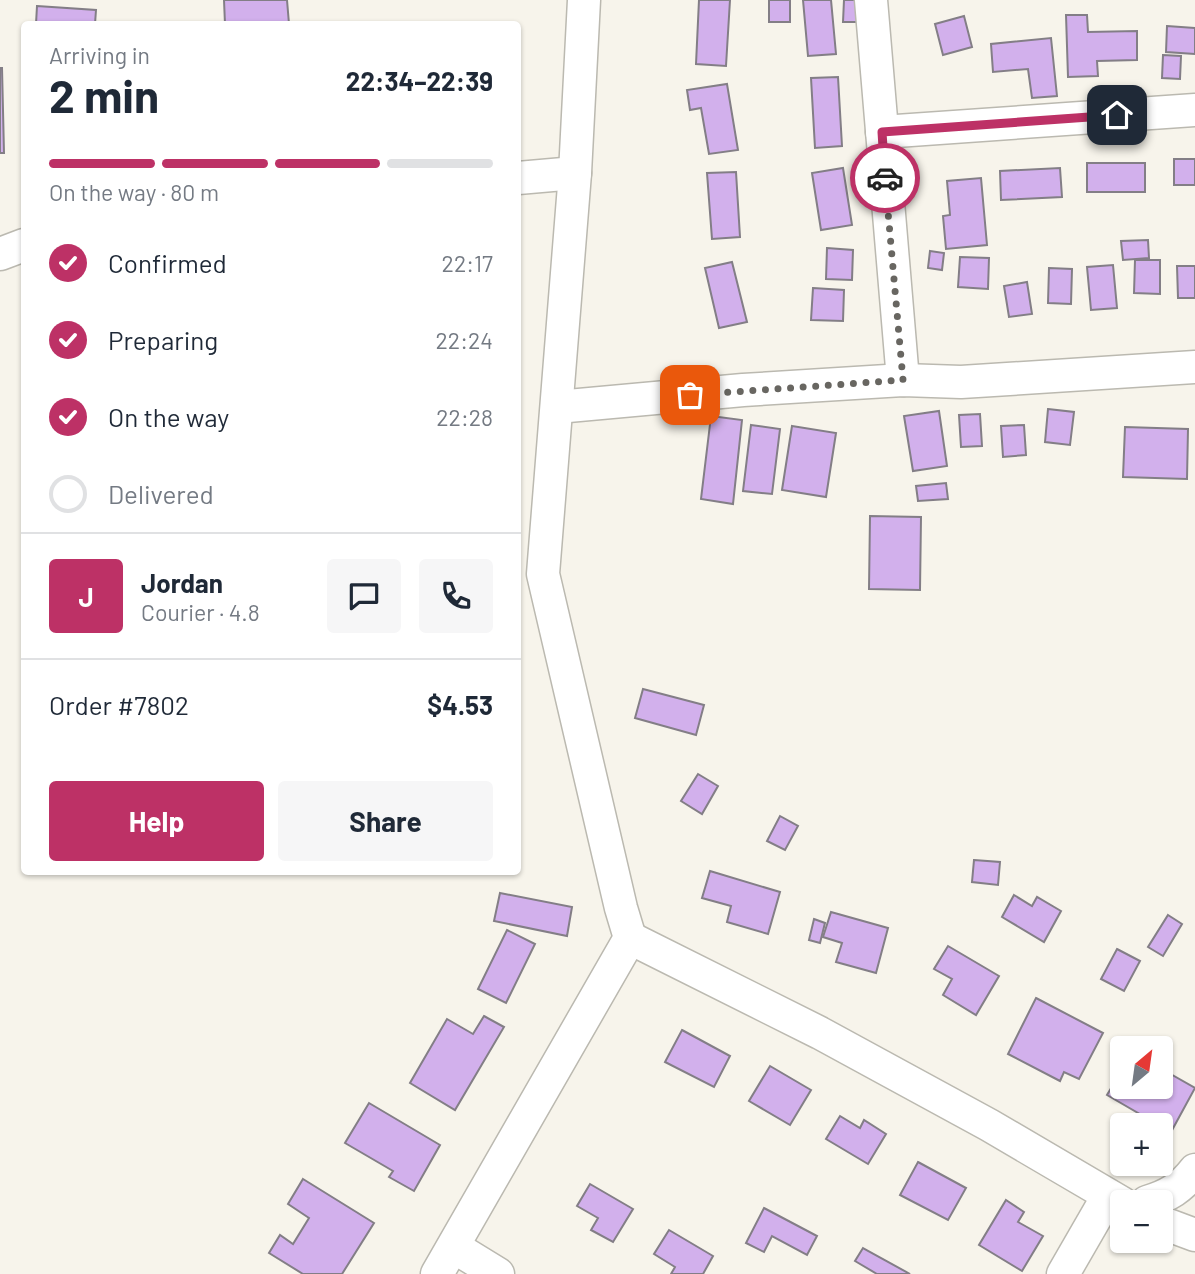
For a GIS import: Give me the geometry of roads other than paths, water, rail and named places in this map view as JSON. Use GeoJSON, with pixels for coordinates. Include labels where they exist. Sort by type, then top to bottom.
{"type":"FeatureCollection","features":[{"type":"Feature","properties":{"kind":"street"},"geometry":{"type":"LineString","coordinates":[[437,1274],[630,938],[543,574],[575,173],[584,0]]}},
{"type":"Feature","properties":{"kind":"street"},"geometry":{"type":"LineString","coordinates":[[871,0],[903,380]]}},
{"type":"Feature","properties":{"kind":"street"},"geometry":{"type":"LineString","coordinates":[[882,132],[1195,110]]}},
{"type":"Feature","properties":{"kind":"street"},"geometry":{"type":"LineString","coordinates":[[521,178],[575,173]]}},
{"type":"Feature","properties":{"kind":"street"},"geometry":{"type":"LineString","coordinates":[[0,254],[21,246]]}},
{"type":"Feature","properties":{"kind":"street"},"geometry":{"type":"LineString","coordinates":[[558,407],[743,390],[903,380],[961,382],[1195,368]]}},
{"type":"Feature","properties":{"kind":"street"},"geometry":{"type":"LineString","coordinates":[[630,938],[820,1033],[989,1125],[1110,1197]]}},
{"type":"Feature","properties":{"kind":"street"},"geometry":{"type":"LineString","coordinates":[[1173,1192],[1181,1187],[1195,1170]]}},
{"type":"Feature","properties":{"kind":"street"},"geometry":{"type":"LineString","coordinates":[[1063,1274],[1110,1207]]}},
{"type":"Feature","properties":{"kind":"street"},"geometry":{"type":"LineString","coordinates":[[1173,1227],[1195,1235]]}},
{"type":"Feature","properties":{"kind":"street"},"geometry":{"type":"LineString","coordinates":[[454,1247],[498,1274]]}}]}
